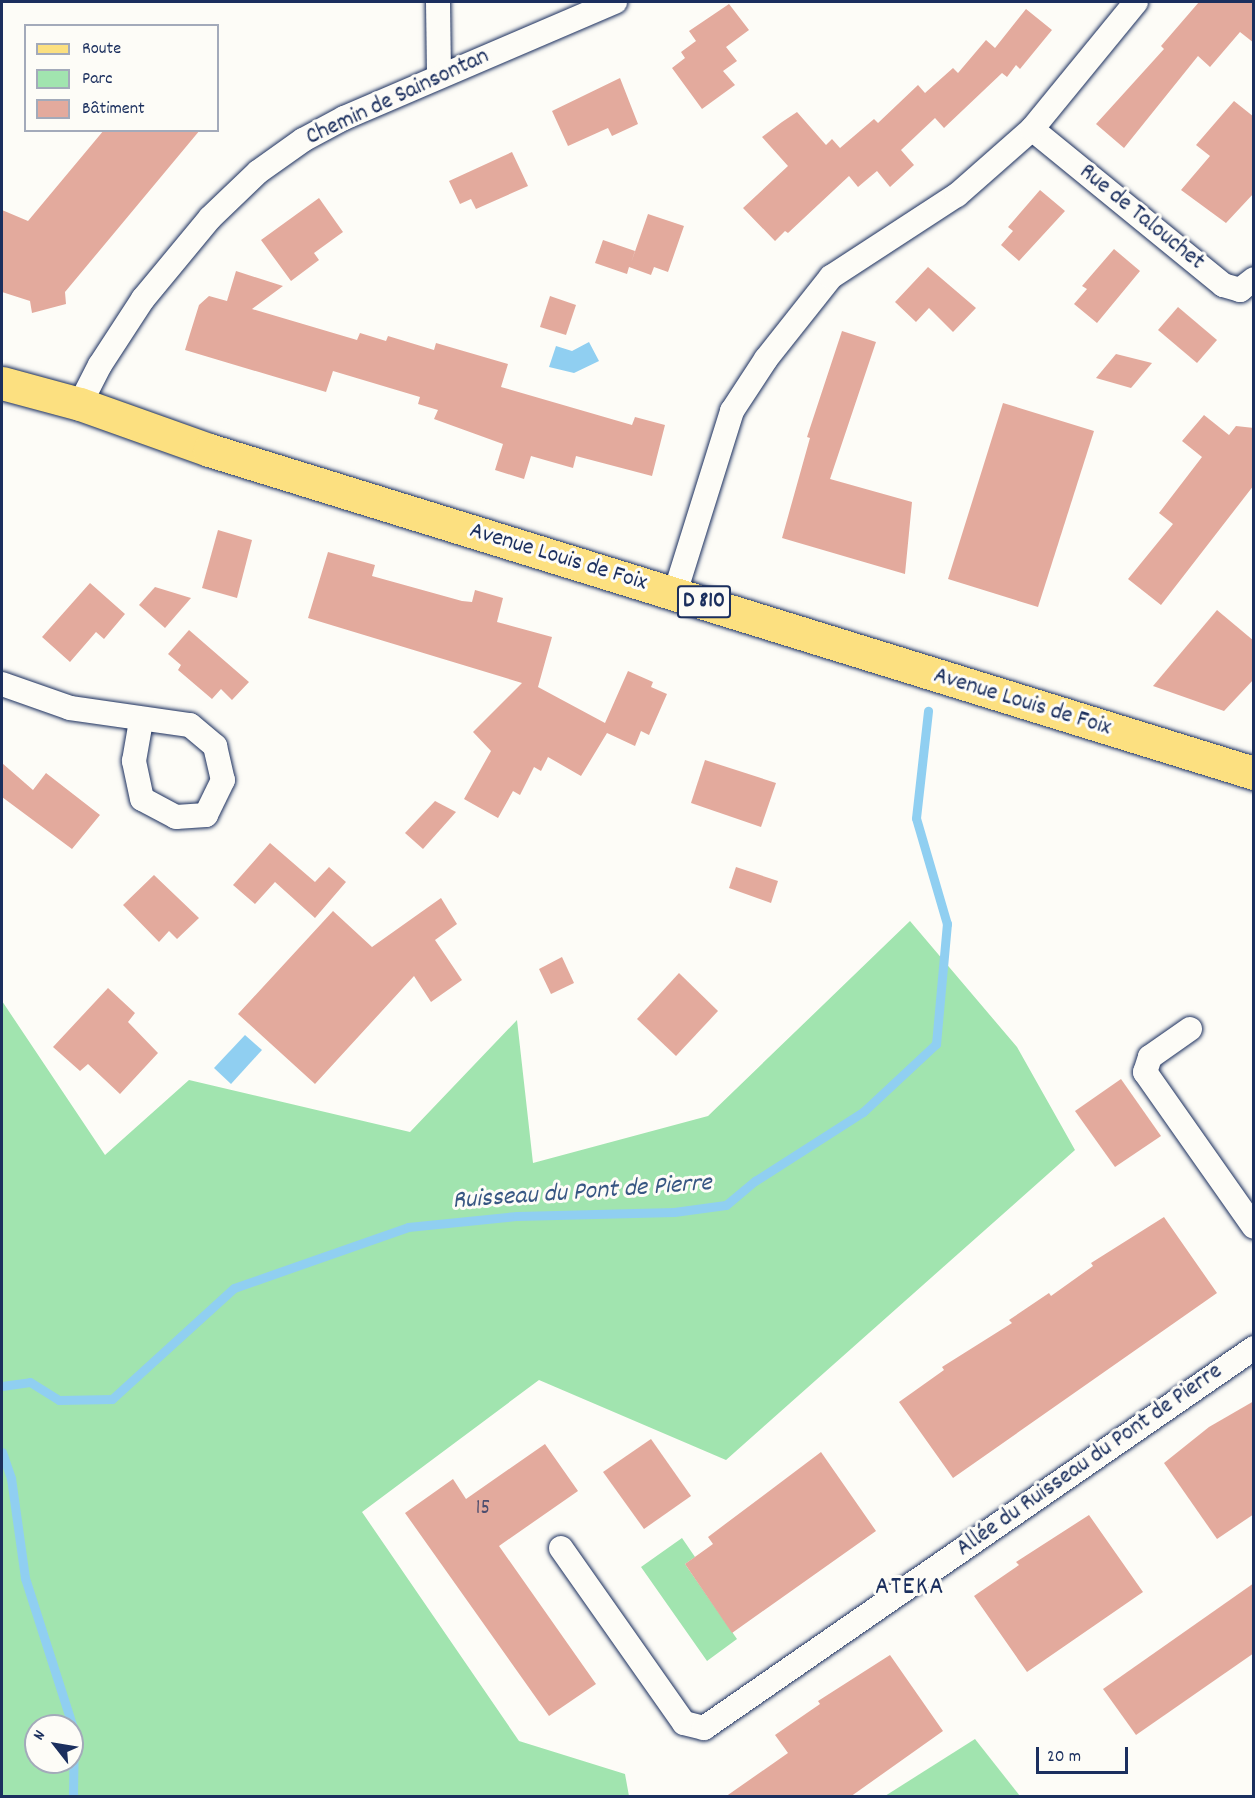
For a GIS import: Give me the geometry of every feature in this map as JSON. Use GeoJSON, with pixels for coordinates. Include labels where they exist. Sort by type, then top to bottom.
{"type":"FeatureCollection","features":[{"type":"Feature","properties":{"kind":"main road","name":"Avenue Louis de Foix"},"geometry":{"type":"LineString","coordinates":[[2,383],[80,404],[209,450],[1254,773]]}},
{"type":"Feature","properties":{"kind":"street"},"geometry":{"type":"LineString","coordinates":[[438,2],[439,75]]}},
{"type":"Feature","properties":{"kind":"street","name":"Chemin de Sainsontan"},"geometry":{"type":"LineString","coordinates":[[80,404],[99,365],[143,299],[210,218],[258,172],[313,135],[439,75],[541,36],[615,2]]}},
{"type":"Feature","properties":{"kind":"street"},"geometry":{"type":"LineString","coordinates":[[675,593],[732,411],[765,359],[831,277],[957,195],[1032,129],[1136,2]]}},
{"type":"Feature","properties":{"kind":"street","name":"Rue de Talouchet"},"geometry":{"type":"LineString","coordinates":[[1032,129],[1223,285],[1240,290],[1254,279]]}},
{"type":"Feature","properties":{"kind":"street"},"geometry":{"type":"LineString","coordinates":[[2,684],[70,708],[141,721],[190,725],[215,746],[223,780],[206,815],[176,817],[142,799],[134,761],[141,721]]}},
{"type":"Feature","properties":{"kind":"street"},"geometry":{"type":"LineString","coordinates":[[1190,1029],[1150,1057],[1145,1072],[1254,1227]]}},
{"type":"Feature","properties":{"kind":"street","name":"Allée du Ruisseau du Pont de Pierre"},"geometry":{"type":"LineString","coordinates":[[561,1548],[684,1723],[704,1728],[1254,1348]]}},
{"type":"Feature","properties":{"kind":"green space"},"geometry":{"type":"Polygon","coordinates":[[[910,921],[1017,1047],[1075,1150],[726,1460],[539,1380],[362,1512],[519,1741],[625,1774],[629,1796],[2,1796],[2,1001],[105,1155],[189,1080],[410,1132],[517,1020],[533,1163],[708,1116],[910,921]]]}},
{"type":"Feature","properties":{"kind":"green space"},"geometry":{"type":"Polygon","coordinates":[[[682,1538],[695,1557],[685,1564],[737,1639],[707,1661],[641,1567],[682,1538]]]}},
{"type":"Feature","properties":{"kind":"green space"},"geometry":{"type":"Polygon","coordinates":[[[975,1739],[1020,1796],[885,1796],[975,1739]]]}},
{"type":"Feature","properties":{"kind":"water"},"geometry":{"type":"Polygon","coordinates":[[[589,342],[599,361],[574,373],[549,367],[556,346],[572,351],[589,342]]]}},
{"type":"Feature","properties":{"kind":"water"},"geometry":{"type":"Polygon","coordinates":[[[245,1035],[262,1050],[231,1084],[214,1068],[245,1035]]]}},
{"type":"Feature","properties":{"kind":"building"},"geometry":{"type":"Polygon","coordinates":[[[1199,2],[1254,2],[1254,43],[1240,32],[1210,67],[1198,56],[1124,148],[1096,124],[1164,49],[1161,46],[1199,2]]]}},
{"type":"Feature","properties":{"kind":"building"},"geometry":{"type":"Polygon","coordinates":[[[729,4],[749,30],[726,47],[737,61],[723,71],[735,85],[702,109],[672,68],[685,58],[681,52],[696,41],[689,31],[729,4]]]}},
{"type":"Feature","properties":{"kind":"building"},"geometry":{"type":"Polygon","coordinates":[[[1026,9],[1052,30],[1020,69],[1016,65],[1007,77],[1002,73],[944,128],[935,118],[901,150],[914,165],[890,187],[877,171],[858,187],[849,176],[788,233],[785,231],[775,241],[743,208],[788,166],[762,137],[782,122],[797,112],[826,145],[832,139],[840,148],[874,119],[878,123],[918,85],[925,93],[953,68],[958,73],[986,40],[995,48],[1026,9]]]}},
{"type":"Feature","properties":{"kind":"building"},"geometry":{"type":"Polygon","coordinates":[[[620,78],[638,124],[612,136],[608,128],[568,146],[552,111],[620,78]]]}},
{"type":"Feature","properties":{"kind":"building"},"geometry":{"type":"Polygon","coordinates":[[[1234,101],[1254,117],[1254,193],[1226,223],[1181,190],[1210,156],[1196,145],[1234,101]]]}},
{"type":"Feature","properties":{"kind":"building"},"geometry":{"type":"Polygon","coordinates":[[[102,132],[198,132],[65,292],[66,304],[32,313],[30,301],[2,292],[2,210],[28,221],[102,132]]]}},
{"type":"Feature","properties":{"kind":"building"},"geometry":{"type":"Polygon","coordinates":[[[512,152],[528,186],[476,209],[471,199],[460,204],[449,181],[512,152]]]}},
{"type":"Feature","properties":{"kind":"building"},"geometry":{"type":"Polygon","coordinates":[[[1040,190],[1065,211],[1019,261],[1001,245],[1013,231],[1008,227],[1040,190]]]}},
{"type":"Feature","properties":{"kind":"building"},"geometry":{"type":"Polygon","coordinates":[[[319,198],[343,232],[314,253],[319,260],[291,281],[261,240],[319,198]]]}},
{"type":"Feature","properties":{"kind":"building"},"geometry":{"type":"Polygon","coordinates":[[[648,214],[684,226],[668,272],[654,267],[651,275],[629,267],[627,274],[595,263],[603,240],[635,251],[631,263],[648,214]]]}},
{"type":"Feature","properties":{"kind":"building"},"geometry":{"type":"Polygon","coordinates":[[[1114,249],[1140,271],[1097,323],[1074,304],[1087,289],[1082,286],[1114,249]]]}},
{"type":"Feature","properties":{"kind":"building"},"geometry":{"type":"Polygon","coordinates":[[[928,267],[976,308],[953,332],[929,308],[916,322],[895,302],[928,267]]]}},
{"type":"Feature","properties":{"kind":"building"},"geometry":{"type":"Polygon","coordinates":[[[236,271],[283,286],[252,309],[357,340],[360,333],[386,341],[388,336],[434,350],[436,343],[508,364],[501,387],[632,425],[635,417],[665,425],[652,476],[576,456],[573,468],[531,456],[524,479],[495,470],[503,444],[434,419],[438,410],[418,404],[420,397],[333,371],[326,392],[185,350],[199,305],[209,296],[227,301],[236,271]]]}},
{"type":"Feature","properties":{"kind":"building"},"geometry":{"type":"Polygon","coordinates":[[[550,296],[576,305],[566,335],[540,327],[550,296]]]}},
{"type":"Feature","properties":{"kind":"building"},"geometry":{"type":"Polygon","coordinates":[[[1178,307],[1217,340],[1197,363],[1158,330],[1178,307]]]}},
{"type":"Feature","properties":{"kind":"building"},"geometry":{"type":"Polygon","coordinates":[[[842,331],[876,342],[830,479],[912,502],[905,574],[782,538],[810,438],[807,437],[842,331]]]}},
{"type":"Feature","properties":{"kind":"building"},"geometry":{"type":"Polygon","coordinates":[[[1116,354],[1152,363],[1131,388],[1096,378],[1116,354]]]}},
{"type":"Feature","properties":{"kind":"building"},"geometry":{"type":"Polygon","coordinates":[[[1003,403],[1094,431],[1038,607],[948,579],[1003,403]]]}},
{"type":"Feature","properties":{"kind":"building"},"geometry":{"type":"Polygon","coordinates":[[[1204,415],[1229,435],[1236,426],[1254,428],[1254,485],[1161,605],[1128,579],[1173,524],[1159,513],[1202,457],[1182,441],[1204,415]]]}},
{"type":"Feature","properties":{"kind":"building"},"geometry":{"type":"Polygon","coordinates":[[[218,530],[252,540],[237,598],[202,588],[218,530]]]}},
{"type":"Feature","properties":{"kind":"building"},"geometry":{"type":"Polygon","coordinates":[[[328,552],[375,565],[372,576],[462,601],[472,602],[475,590],[503,598],[497,622],[552,637],[538,687],[605,723],[628,671],[653,682],[651,687],[667,694],[649,735],[641,731],[635,746],[607,733],[581,776],[548,757],[541,771],[534,767],[520,795],[513,791],[498,818],[464,799],[491,751],[473,732],[522,683],[308,618],[328,552]]]}},
{"type":"Feature","properties":{"kind":"building"},"geometry":{"type":"Polygon","coordinates":[[[90,583],[125,614],[104,639],[96,632],[70,662],[42,637],[90,583]]]}},
{"type":"Feature","properties":{"kind":"building"},"geometry":{"type":"Polygon","coordinates":[[[155,587],[191,598],[165,628],[139,605],[155,587]]]}},
{"type":"Feature","properties":{"kind":"building"},"geometry":{"type":"Polygon","coordinates":[[[1217,610],[1254,641],[1254,679],[1224,711],[1153,686],[1217,610]]]}},
{"type":"Feature","properties":{"kind":"building"},"geometry":{"type":"Polygon","coordinates":[[[189,630],[249,682],[232,700],[221,689],[212,699],[178,670],[181,665],[168,654],[189,630]]]}},
{"type":"Feature","properties":{"kind":"building"},"geometry":{"type":"Polygon","coordinates":[[[705,760],[776,783],[761,827],[691,803],[705,760]]]}},
{"type":"Feature","properties":{"kind":"building"},"geometry":{"type":"Polygon","coordinates":[[[2,763],[33,790],[46,773],[100,815],[72,849],[2,797],[2,763]]]}},
{"type":"Feature","properties":{"kind":"building"},"geometry":{"type":"Polygon","coordinates":[[[435,801],[456,812],[423,849],[405,833],[435,801]]]}},
{"type":"Feature","properties":{"kind":"building"},"geometry":{"type":"Polygon","coordinates":[[[270,843],[315,882],[329,867],[346,882],[315,918],[275,882],[255,904],[233,885],[270,843]]]}},
{"type":"Feature","properties":{"kind":"building"},"geometry":{"type":"Polygon","coordinates":[[[736,867],[778,881],[771,903],[729,888],[736,867]]]}},
{"type":"Feature","properties":{"kind":"building"},"geometry":{"type":"Polygon","coordinates":[[[154,875],[199,918],[177,939],[169,931],[159,942],[123,905],[154,875]]]}},
{"type":"Feature","properties":{"kind":"building"},"geometry":{"type":"Polygon","coordinates":[[[441,898],[457,924],[435,940],[462,980],[431,1002],[414,976],[315,1084],[238,1014],[333,911],[372,947],[441,898]]]}},
{"type":"Feature","properties":{"kind":"building"},"geometry":{"type":"Polygon","coordinates":[[[562,957],[574,983],[551,994],[539,969],[562,957]]]}},
{"type":"Feature","properties":{"kind":"building"},"geometry":{"type":"Polygon","coordinates":[[[679,973],[718,1011],[676,1056],[637,1019],[679,973]]]}},
{"type":"Feature","properties":{"kind":"building"},"geometry":{"type":"Polygon","coordinates":[[[108,988],[135,1013],[128,1022],[158,1053],[120,1094],[88,1064],[80,1071],[53,1047],[108,988]]]}},
{"type":"Feature","properties":{"kind":"building"},"geometry":{"type":"Polygon","coordinates":[[[1121,1079],[1161,1136],[1115,1167],[1075,1111],[1121,1079]]]}},
{"type":"Feature","properties":{"kind":"building"},"geometry":{"type":"Polygon","coordinates":[[[1164,1217],[1217,1293],[953,1478],[899,1402],[944,1370],[942,1367],[1012,1323],[1009,1320],[1049,1293],[1051,1296],[1093,1266],[1091,1263],[1164,1217]]]}},
{"type":"Feature","properties":{"kind":"building"},"geometry":{"type":"Polygon","coordinates":[[[1254,1401],[1254,1514],[1217,1539],[1164,1463],[1209,1427],[1254,1401]]]}},
{"type":"Feature","properties":{"kind":"building"},"geometry":{"type":"Polygon","coordinates":[[[651,1439],[691,1496],[644,1529],[603,1472],[651,1439]]]}},
{"type":"Feature","properties":{"kind":"building"},"geometry":{"type":"Polygon","coordinates":[[[545,1444],[578,1491],[499,1546],[596,1684],[549,1716],[405,1513],[453,1479],[466,1499],[545,1444]]]}},
{"type":"Feature","properties":{"kind":"building"},"geometry":{"type":"Polygon","coordinates":[[[821,1452],[876,1531],[732,1633],[685,1564],[713,1544],[708,1537],[821,1452]]]}},
{"type":"Feature","properties":{"kind":"building"},"geometry":{"type":"Polygon","coordinates":[[[1089,1515],[1143,1592],[1027,1672],[974,1596],[1019,1565],[1016,1562],[1089,1515]]]}},
{"type":"Feature","properties":{"kind":"building"},"geometry":{"type":"Polygon","coordinates":[[[1254,1583],[1254,1653],[1136,1735],[1103,1689],[1254,1583]]]}},
{"type":"Feature","properties":{"kind":"building"},"geometry":{"type":"Polygon","coordinates":[[[890,1655],[943,1731],[850,1797],[725,1797],[788,1753],[775,1735],[820,1704],[818,1701],[890,1655]]]}},
{"type":"Feature","properties":{"kind":"waterway","name":"Ruisseau du Pont de Pierre"},"geometry":{"type":"LineString","coordinates":[[2,1386],[30,1382],[59,1400],[112,1399],[234,1288],[408,1227],[517,1216],[674,1212],[726,1205],[755,1181],[863,1112],[936,1044],[947,924],[916,818],[928,711]]}},
{"type":"Feature","properties":{"kind":"waterway","name":"Ruisseau du Pont de Pierre"},"geometry":{"type":"LineString","coordinates":[[2,1452],[11,1478],[25,1578],[74,1731],[73,1796]]}},
{"type":"Feature","properties":{"kind":"district","name":"ATEKA"},"geometry":{"type":"Point","coordinates":[910,1588]}}]}
